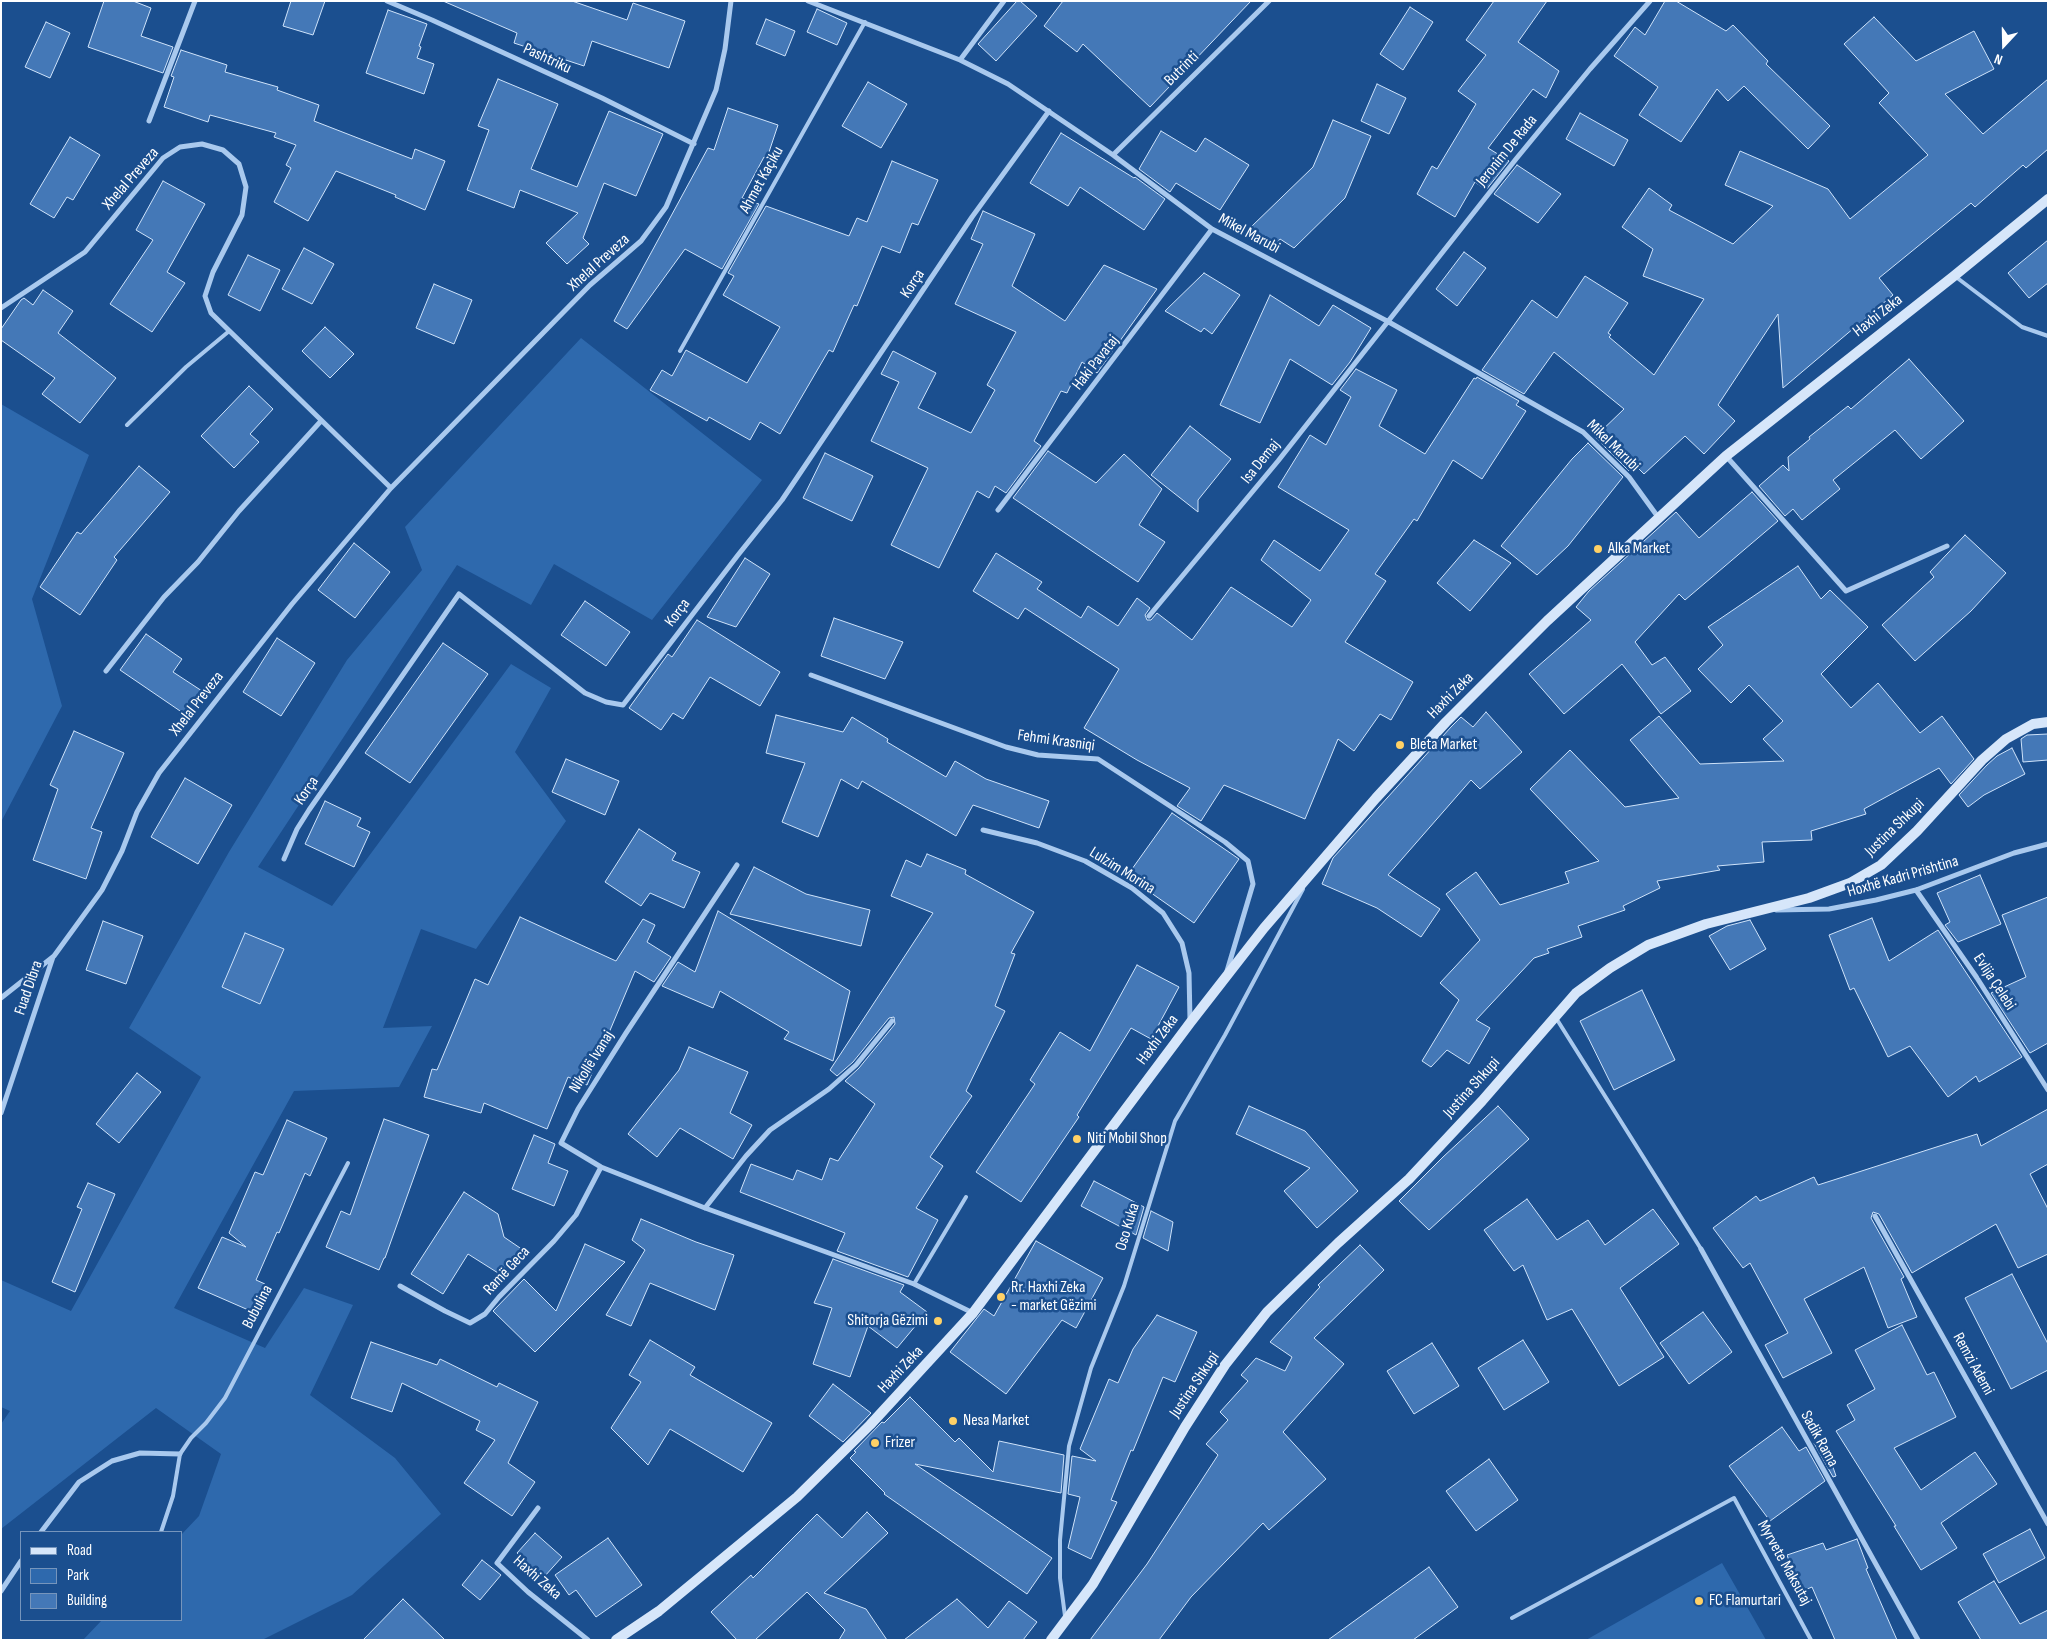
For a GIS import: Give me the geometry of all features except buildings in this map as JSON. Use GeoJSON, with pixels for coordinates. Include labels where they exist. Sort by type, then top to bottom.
{"type":"FeatureCollection","features":[{"type":"Feature","properties":{"kind":"street"},"geometry":{"type":"LineString","coordinates":[[149,120],[196,1]]}},
{"type":"Feature","properties":{"kind":"street","name":"Pashtriku"},"geometry":{"type":"LineString","coordinates":[[387,1],[593,94],[694,144]]}},
{"type":"Feature","properties":{"kind":"street","name":"Xhelal Preveza"},"geometry":{"type":"LineString","coordinates":[[54,956],[102,890],[122,851],[137,812],[159,773],[292,604],[391,488],[590,285],[641,241],[666,207],[716,90],[725,48],[730,1]]}},
{"type":"Feature","properties":{"kind":"street","name":"Mikel Marubi"},"geometry":{"type":"LineString","coordinates":[[808,1],[960,60],[1008,84],[1113,155],[1212,229],[1387,321],[1583,432],[1629,477],[1658,517]]}},
{"type":"Feature","properties":{"kind":"street"},"geometry":{"type":"LineString","coordinates":[[960,60],[1004,1]]}},
{"type":"Feature","properties":{"kind":"street","name":"Butrinti"},"geometry":{"type":"LineString","coordinates":[[1113,155],[1269,1]]}},
{"type":"Feature","properties":{"kind":"street","name":"Jeronim De Rada"},"geometry":{"type":"LineString","coordinates":[[1387,321],[1590,69],[1650,1]]}},
{"type":"Feature","properties":{"kind":"street","name":"Korça"},"geometry":{"type":"LineString","coordinates":[[284,859],[297,829],[309,810],[459,594],[585,693],[606,702],[623,705],[782,500],[972,217],[1049,111]]}},
{"type":"Feature","properties":{"kind":"street","name":"Xhelal Preveza"},"geometry":{"type":"LineString","coordinates":[[1,308],[86,252],[163,158],[180,147],[202,144],[223,150],[239,164],[246,187],[242,215],[213,272],[205,296],[211,313],[228,332],[391,488]]}},
{"type":"Feature","properties":{"kind":"street","name":"Haxhi Zeka"},"geometry":{"type":"LineString","coordinates":[[616,1640],[659,1611],[797,1497],[870,1425],[973,1313],[1225,976],[1314,869],[1446,722],[1547,621],[1726,456],[1954,276],[2048,199]]}},
{"type":"Feature","properties":{"kind":"street","name":"Haki Pavataj"},"geometry":{"type":"LineString","coordinates":[[998,510],[1212,229]]}},
{"type":"Feature","properties":{"kind":"street","name":"Isa Demaj"},"geometry":{"type":"LineString","coordinates":[[1149,616],[1278,461],[1387,321]]}},
{"type":"Feature","properties":{"kind":"street"},"geometry":{"type":"LineString","coordinates":[[106,671],[164,597],[198,562],[239,510],[321,421]]}},
{"type":"Feature","properties":{"kind":"street"},"geometry":{"type":"LineString","coordinates":[[1726,456],[1846,591],[1947,546]]}},
{"type":"Feature","properties":{"kind":"street","name":"Fehmi Krasniqi"},"geometry":{"type":"LineString","coordinates":[[811,675],[1006,747],[1038,755],[1098,759],[1226,842],[1248,861],[1253,884],[1225,976]]}},
{"type":"Feature","properties":{"kind":"street","name":"Justina Shkupi"},"geometry":{"type":"LineString","coordinates":[[1051,1640],[1093,1584],[1190,1419],[1225,1365],[1267,1312],[1338,1243],[1409,1179],[1482,1101],[1576,993],[1610,968],[1648,945],[1706,924],[1808,898],[1850,883],[1881,865],[1918,831],[1982,760],[2006,739],[2033,724],[2048,722]]}},
{"type":"Feature","properties":{"kind":"street","name":"Lulzim Morina"},"geometry":{"type":"LineString","coordinates":[[984,830],[1037,843],[1085,862],[1132,888],[1164,913],[1182,943],[1189,974],[1190,1023]]}},
{"type":"Feature","properties":{"kind":"street","name":"Hoxhë Kadri Prishtina"},"geometry":{"type":"LineString","coordinates":[[1761,910],[1829,909],[1876,900],[1916,890],[2014,853],[2048,844]]}},
{"type":"Feature","properties":{"kind":"street","name":"Nikollë Ivanaj"},"geometry":{"type":"LineString","coordinates":[[737,865],[578,1108],[561,1143],[601,1167],[705,1208],[914,1284],[973,1313]]}},
{"type":"Feature","properties":{"kind":"street","name":"Evlija Çelebi"},"geometry":{"type":"LineString","coordinates":[[1916,890],[1978,978],[2048,1090]]}},
{"type":"Feature","properties":{"kind":"street"},"geometry":{"type":"LineString","coordinates":[[1,998],[54,956]]}},
{"type":"Feature","properties":{"kind":"street","name":"Fuad Dibra"},"geometry":{"type":"LineString","coordinates":[[1,1113],[54,956]]}},
{"type":"Feature","properties":{"kind":"street"},"geometry":{"type":"LineString","coordinates":[[705,1208],[746,1156],[770,1130],[836,1083],[856,1065],[892,1021]]}},
{"type":"Feature","properties":{"kind":"street","name":"Ramë Geca"},"geometry":{"type":"LineString","coordinates":[[400,1286],[445,1312],[470,1323],[485,1314],[499,1296],[554,1241],[576,1215],[601,1167]]}},
{"type":"Feature","properties":{"kind":"street","name":"Remzi Ademi"},"geometry":{"type":"LineString","coordinates":[[1875,1216],[2048,1524]]}},
{"type":"Feature","properties":{"kind":"street","name":"Sadik Rama"},"geometry":{"type":"LineString","coordinates":[[1701,1249],[1918,1640]]}},
{"type":"Feature","properties":{"kind":"street"},"geometry":{"type":"LineString","coordinates":[[42,1531],[79,1482],[112,1461],[140,1453],[180,1454]]}},
{"type":"Feature","properties":{"kind":"street","name":"Haxhi Zeka"},"geometry":{"type":"LineString","coordinates":[[538,1508],[497,1563],[528,1592],[588,1640]]}},
{"type":"Feature","properties":{"kind":"street"},"geometry":{"type":"LineString","coordinates":[[1,1591],[20,1562]]}},
{"type":"Feature","properties":{"kind":"lane","name":"Ahmet Kaçiku"},"geometry":{"type":"LineString","coordinates":[[680,351],[865,22]]}},
{"type":"Feature","properties":{"kind":"lane"},"geometry":{"type":"LineString","coordinates":[[1954,276],[2022,327],[2048,336]]}},
{"type":"Feature","properties":{"kind":"lane"},"geometry":{"type":"LineString","coordinates":[[127,425],[186,367],[228,332]]}},
{"type":"Feature","properties":{"kind":"lane","name":"Oso Kuka"},"geometry":{"type":"LineString","coordinates":[[1066,1620],[1060,1578],[1060,1540],[1070,1446],[1091,1368],[1124,1286],[1175,1121],[1225,1035],[1314,869]]}},
{"type":"Feature","properties":{"kind":"lane"},"geometry":{"type":"LineString","coordinates":[[1555,1016],[1701,1249]]}},
{"type":"Feature","properties":{"kind":"lane","name":"Bubulina"},"geometry":{"type":"LineString","coordinates":[[161,1531],[173,1496],[180,1454],[224,1398],[348,1164]]}},
{"type":"Feature","properties":{"kind":"lane"},"geometry":{"type":"LineString","coordinates":[[914,1284],[966,1197]]}},
{"type":"Feature","properties":{"kind":"lane","name":"Myrvete Maksutaj"},"geometry":{"type":"LineString","coordinates":[[1512,1618],[1734,1498],[1811,1640]]}},
{"type":"Feature","properties":{"kind":"green space"},"geometry":{"type":"Polygon","coordinates":[[[581,338],[762,480],[652,620],[554,564],[531,605],[457,565],[258,867],[332,906],[511,664],[551,688],[515,752],[566,821],[476,949],[421,929],[383,1028],[432,1026],[399,1087],[294,1091],[174,1308],[265,1348],[304,1288],[353,1305],[310,1395],[395,1458],[441,1514],[352,1595],[262,1640],[83,1640],[101,1621],[182,1621],[182,1534],[199,1516],[221,1454],[156,1408],[1,1529],[1,1424],[10,1411],[1,1407],[1,1280],[71,1311],[201,1077],[129,1028],[229,852],[347,660],[422,570],[405,527],[581,338]]]}},
{"type":"Feature","properties":{"kind":"green space"},"geometry":{"type":"Polygon","coordinates":[[[1,404],[89,455],[32,599],[62,706],[1,822],[1,404]]]}},
{"type":"Feature","properties":{"kind":"green space","name":"FC Flamurtari"},"geometry":{"type":"Polygon","coordinates":[[[1722,1563],[1766,1640],[1586,1640],[1722,1563]]]}},
{"type":"Feature","properties":{"kind":"place","name":"Alka Market"},"geometry":{"type":"Point","coordinates":[1598,549]}},
{"type":"Feature","properties":{"kind":"place","name":"Bleta Market"},"geometry":{"type":"Point","coordinates":[1400,745]}},
{"type":"Feature","properties":{"kind":"place","name":"Niti Mobil Shop"},"geometry":{"type":"Point","coordinates":[1077,1139]}},
{"type":"Feature","properties":{"kind":"place","name":"Rr. Haxhi Zeka - market Gëzimi"},"geometry":{"type":"Point","coordinates":[1001,1297]}},
{"type":"Feature","properties":{"kind":"place","name":"Shitorja Gëzimi"},"geometry":{"type":"Point","coordinates":[938,1321]}},
{"type":"Feature","properties":{"kind":"place","name":"Nesa Market"},"geometry":{"type":"Point","coordinates":[953,1421]}},
{"type":"Feature","properties":{"kind":"place","name":"Frizer"},"geometry":{"type":"Point","coordinates":[875,1443]}},
{"type":"Feature","properties":{"kind":"place","name":"FC Flamurtari"},"geometry":{"type":"Point","coordinates":[1699,1601]}}]}
